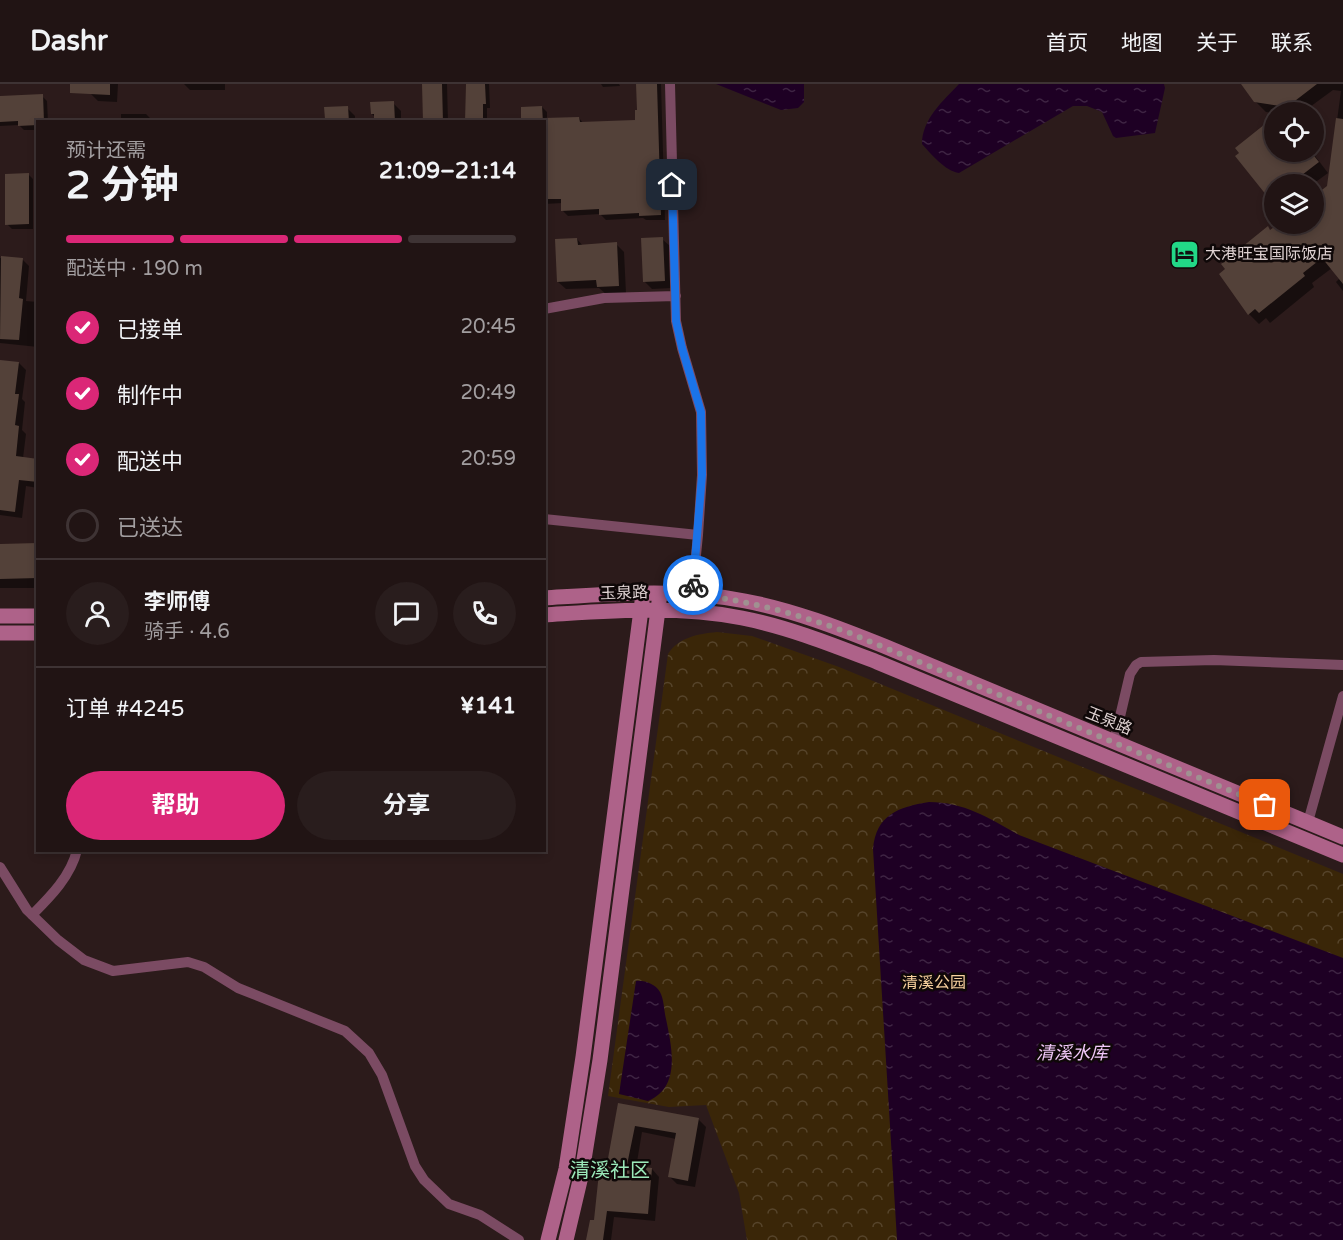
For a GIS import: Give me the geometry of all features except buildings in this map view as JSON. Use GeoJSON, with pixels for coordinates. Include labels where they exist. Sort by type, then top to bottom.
{"type":"FeatureCollection","features":[{"type":"Feature","properties":{"kind":"main road","name":"玉泉路"},"geometry":{"type":"LineString","coordinates":[[546,598],[644,593],[692,595],[745,601],[829,625],[1343,837]]}},
{"type":"Feature","properties":{"kind":"main road"},"geometry":{"type":"LineString","coordinates":[[548,1240],[566,1169],[581,1068],[644,593]]}},
{"type":"Feature","properties":{"kind":"main road"},"geometry":{"type":"LineString","coordinates":[[566,1240],[582,1172],[600,1059],[661,593]]}},
{"type":"Feature","properties":{"kind":"main road","name":"玉泉路"},"geometry":{"type":"LineString","coordinates":[[546,615],[658,610],[742,618],[805,635],[1343,855]]}},
{"type":"Feature","properties":{"kind":"main road"},"geometry":{"type":"LineString","coordinates":[[0,616],[36,616]]}},
{"type":"Feature","properties":{"kind":"main road"},"geometry":{"type":"LineString","coordinates":[[0,633],[36,633]]}},
{"type":"Feature","properties":{"kind":"street"},"geometry":{"type":"LineString","coordinates":[[670,84],[676,321],[701,412],[702,475],[692,595]]}},
{"type":"Feature","properties":{"kind":"street"},"geometry":{"type":"LineString","coordinates":[[546,309],[604,298],[676,296]]}},
{"type":"Feature","properties":{"kind":"street"},"geometry":{"type":"LineString","coordinates":[[546,519],[698,535]]}},
{"type":"Feature","properties":{"kind":"street"},"geometry":{"type":"LineString","coordinates":[[1114,742],[1130,674],[1141,662],[1214,660],[1343,665]]}},
{"type":"Feature","properties":{"kind":"street"},"geometry":{"type":"LineString","coordinates":[[1308,822],[1343,696]]}},
{"type":"Feature","properties":{"kind":"street"},"geometry":{"type":"LineString","coordinates":[[32,915],[70,869],[76,852]]}},
{"type":"Feature","properties":{"kind":"street"},"geometry":{"type":"LineString","coordinates":[[0,867],[32,915],[84,960],[109,970],[122,971],[188,962],[204,967],[238,988],[345,1032],[369,1053],[382,1075],[415,1166],[424,1180],[449,1204],[480,1215],[519,1240]]}},
{"type":"Feature","properties":{"kind":"green space","name":"清溪公园"},"geometry":{"type":"Polygon","coordinates":[[[717,632],[752,636],[839,667],[1343,874],[1343,1240],[747,1240],[739,1193],[706,1105],[669,1107],[608,1096],[668,654],[683,640],[696,635],[717,632]]]}},
{"type":"Feature","properties":{"kind":"water"},"geometry":{"type":"Polygon","coordinates":[[[716,84],[804,84],[804,102],[798,108],[781,110],[716,84]]]}},
{"type":"Feature","properties":{"kind":"water"},"geometry":{"type":"Polygon","coordinates":[[[959,84],[1164,84],[1165,88],[1155,133],[1116,138],[1102,112],[1087,106],[1073,106],[959,173],[944,166],[922,144],[929,119],[959,84]]]}},
{"type":"Feature","properties":{"kind":"water","name":"清溪水库"},"geometry":{"type":"Polygon","coordinates":[[[929,802],[965,808],[1019,835],[1343,958],[1343,1240],[897,1240],[873,849],[879,828],[890,815],[898,810],[929,802]]]}},
{"type":"Feature","properties":{"kind":"water"},"geometry":{"type":"Polygon","coordinates":[[[636,981],[650,983],[660,992],[672,1054],[670,1077],[666,1086],[648,1101],[619,1094],[636,981]]]}},
{"type":"Feature","properties":{"kind":"way so far"},"geometry":{"type":"LineString","coordinates":[[693,585],[692,595],[745,601],[778,609],[884,646],[1265,805]]}},
{"type":"Feature","properties":{"kind":"place","name":"大港旺宝国际饭店"},"geometry":{"type":"Point","coordinates":[1184,254]}},
{"type":"Feature","properties":{"kind":"district","name":"清溪社区"},"geometry":{"type":"Point","coordinates":[610,1171]}},
{"type":"Feature","properties":{"kind":"route"},"geometry":{"type":"LineString","coordinates":[[672,185],[676,321],[701,412],[702,475],[693,585]]}}]}
